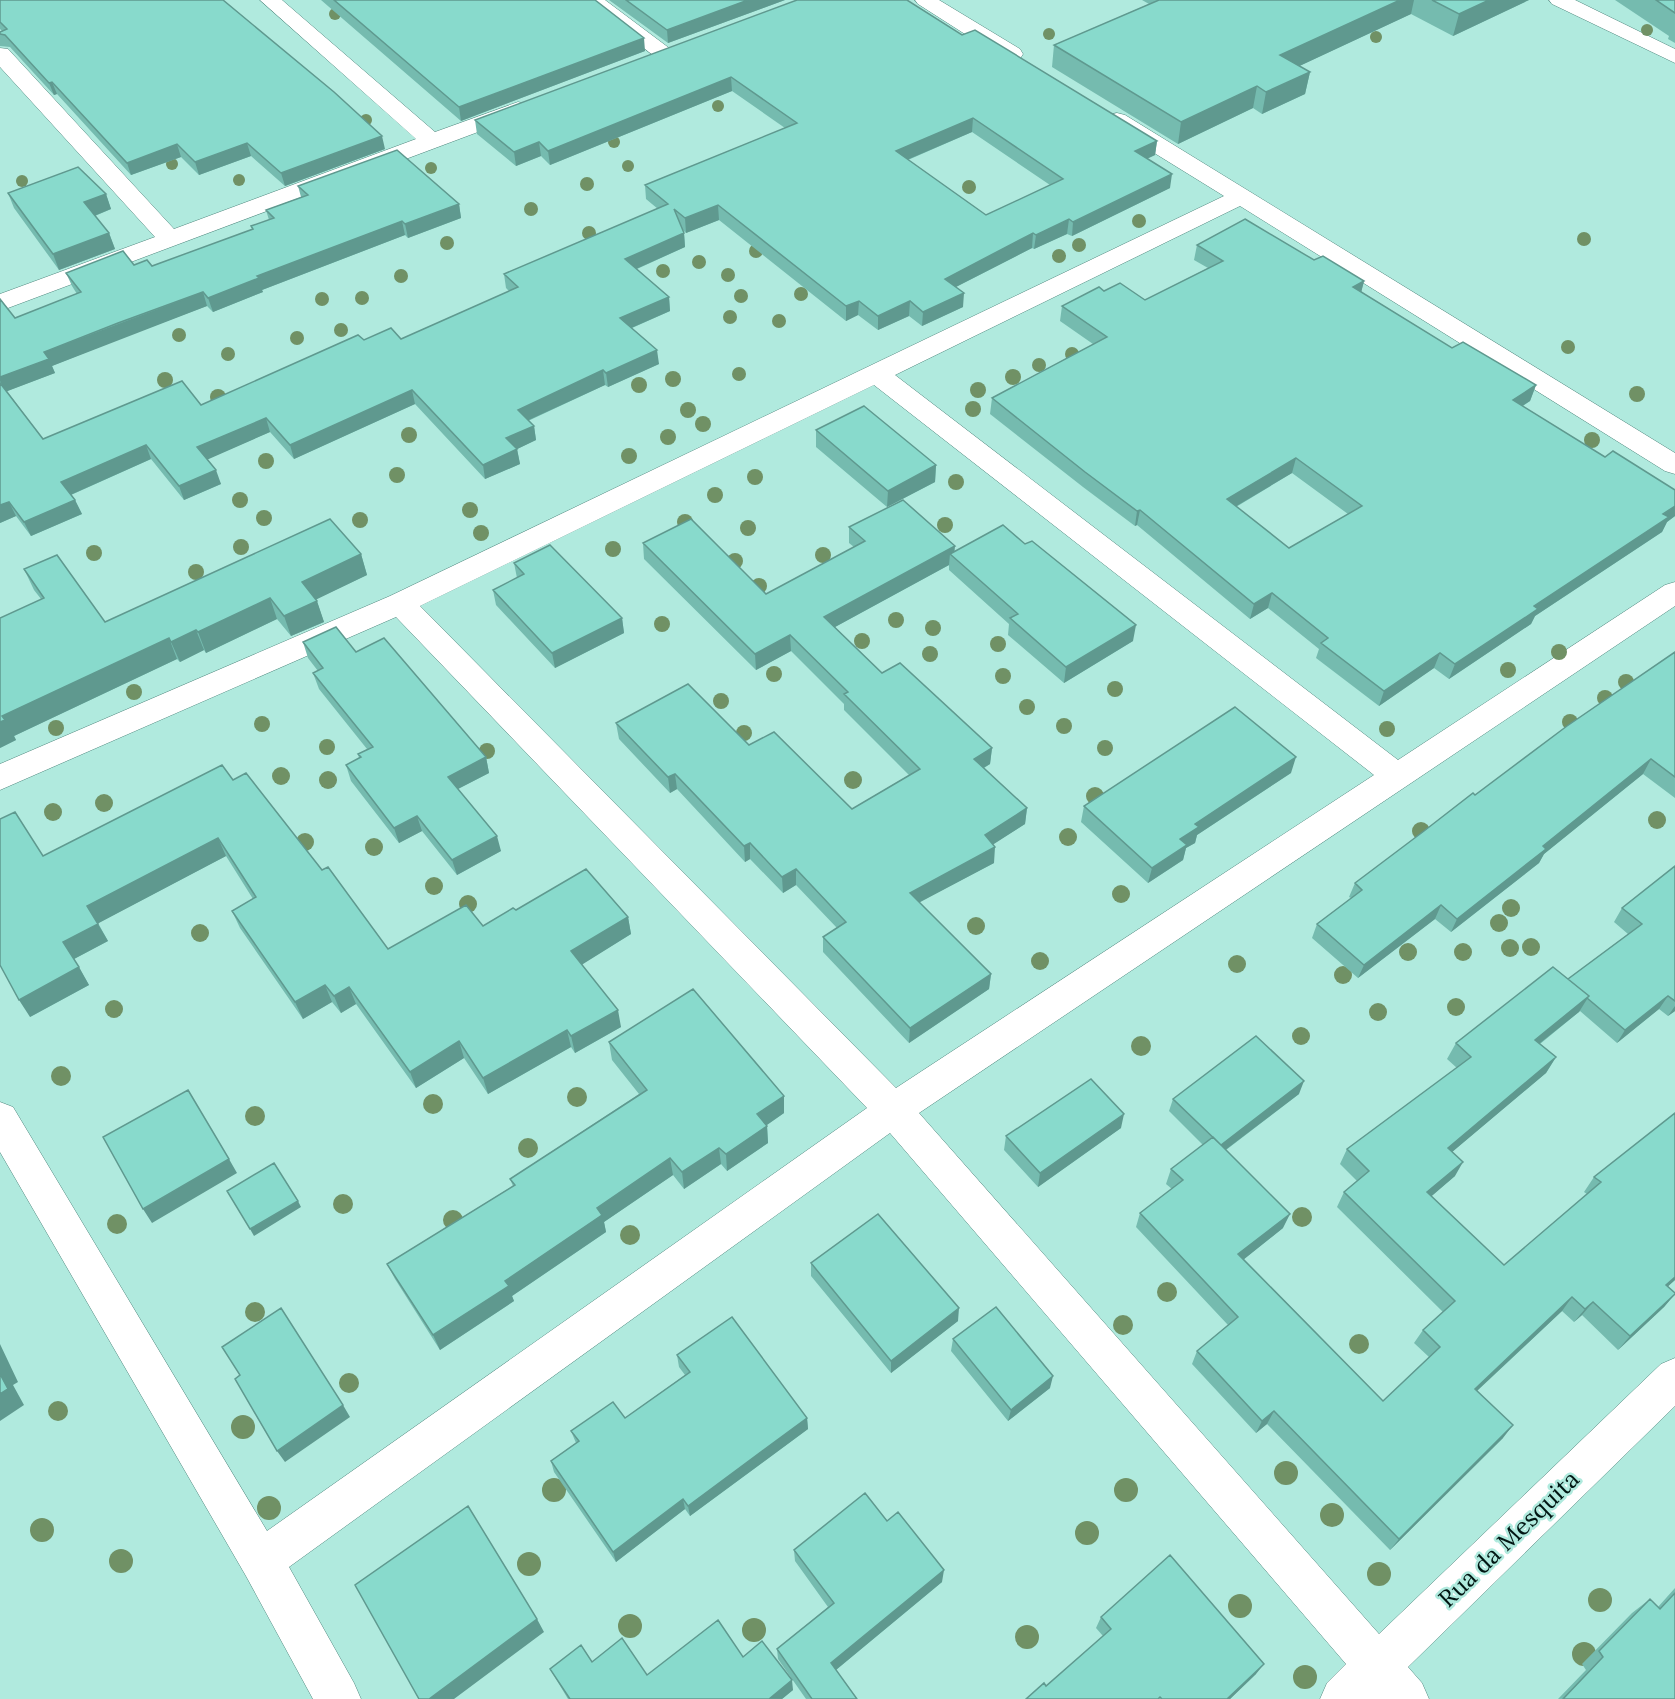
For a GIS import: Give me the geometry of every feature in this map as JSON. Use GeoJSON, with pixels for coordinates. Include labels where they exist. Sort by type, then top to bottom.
{"type":"FeatureCollection","features":[{"type":"Feature","properties":{"kind":"street"},"geometry":{"type":"LineString","coordinates":[[270,0],[431,141]]}},
{"type":"Feature","properties":{"kind":"street"},"geometry":{"type":"LineString","coordinates":[[592,0],[666,54]]}},
{"type":"Feature","properties":{"kind":"street"},"geometry":{"type":"LineString","coordinates":[[925,0],[1034,68]]}},
{"type":"Feature","properties":{"kind":"street"},"geometry":{"type":"LineString","coordinates":[[1559,0],[1675,57]]}},
{"type":"Feature","properties":{"kind":"street"},"geometry":{"type":"LineString","coordinates":[[644,62],[688,46]]}},
{"type":"Feature","properties":{"kind":"street"},"geometry":{"type":"LineString","coordinates":[[0,54],[170,238]]}},
{"type":"Feature","properties":{"kind":"street"},"geometry":{"type":"LineString","coordinates":[[0,303],[543,100]]}},
{"type":"Feature","properties":{"kind":"street"},"geometry":{"type":"LineString","coordinates":[[1103,111],[1675,465]]}},
{"type":"Feature","properties":{"kind":"street"},"geometry":{"type":"LineString","coordinates":[[0,778],[400,603],[1242,196]]}},
{"type":"Feature","properties":{"kind":"street"},"geometry":{"type":"LineString","coordinates":[[876,373],[1398,777]]}},
{"type":"Feature","properties":{"kind":"street"},"geometry":{"type":"LineString","coordinates":[[261,1561],[893,1110],[1675,592]]}},
{"type":"Feature","properties":{"kind":"street"},"geometry":{"type":"LineString","coordinates":[[400,603],[893,1110],[1406,1699]]}},
{"type":"Feature","properties":{"kind":"street"},"geometry":{"type":"LineString","coordinates":[[0,1118],[261,1561],[338,1699]]}},
{"type":"Feature","properties":{"kind":"street","name":"Rua da Mesquita"},"geometry":{"type":"LineString","coordinates":[[1343,1699],[1675,1378]]}},
{"type":"Feature","properties":{"kind":"building"},"geometry":{"type":"Polygon","coordinates":[[[0,0],[223,0],[334,92],[382,136],[281,173],[247,143],[195,162],[177,144],[127,163],[52,82],[49,83],[5,35],[0,34],[7,29],[0,22],[0,0]]]}},
{"type":"Feature","properties":{"kind":"building"},"geometry":{"type":"Polygon","coordinates":[[[334,0],[595,0],[644,38],[459,107],[334,0]]]}},
{"type":"Feature","properties":{"kind":"building"},"geometry":{"type":"Polygon","coordinates":[[[626,0],[748,0],[667,30],[626,0]]]}},
{"type":"Feature","properties":{"kind":"building"},"geometry":{"type":"Polygon","coordinates":[[[797,0],[907,0],[962,35],[975,30],[1157,141],[1135,151],[1172,174],[1073,222],[1069,219],[1036,235],[1033,233],[945,279],[964,293],[923,312],[910,301],[878,316],[859,301],[846,306],[718,205],[685,218],[674,209],[684,233],[625,259],[669,297],[620,318],[657,350],[606,373],[603,370],[518,410],[534,426],[506,438],[517,449],[483,465],[412,390],[290,445],[266,418],[197,447],[216,470],[179,486],[146,445],[61,482],[75,500],[24,522],[9,502],[0,505],[0,383],[43,439],[182,381],[201,405],[358,335],[364,340],[391,328],[401,339],[518,287],[504,274],[668,204],[645,185],[797,123],[731,77],[548,151],[539,142],[514,152],[475,120],[797,0]],[[973,118],[896,151],[986,215],[1063,179],[973,118]]]}},
{"type":"Feature","properties":{"kind":"building"},"geometry":{"type":"Polygon","coordinates":[[[1159,0],[1400,0],[1280,55],[1310,72],[1266,92],[1257,86],[1181,122],[1054,45],[1159,0]]]}},
{"type":"Feature","properties":{"kind":"building"},"geometry":{"type":"Polygon","coordinates":[[[1432,0],[1489,0],[1459,14],[1432,0]]]}},
{"type":"Feature","properties":{"kind":"building"},"geometry":{"type":"Polygon","coordinates":[[[1656,0],[1675,0],[1675,13],[1656,0]]]}},
{"type":"Feature","properties":{"kind":"building"},"geometry":{"type":"Polygon","coordinates":[[[397,150],[459,204],[405,224],[402,221],[257,276],[259,278],[208,298],[203,292],[118,323],[44,352],[49,359],[0,377],[0,299],[15,318],[81,292],[66,273],[123,251],[134,265],[147,260],[152,266],[253,229],[251,226],[274,218],[266,210],[308,195],[298,186],[397,150]]]}},
{"type":"Feature","properties":{"kind":"building"},"geometry":{"type":"Polygon","coordinates":[[[78,167],[106,194],[84,202],[109,233],[53,254],[8,193],[78,167]]]}},
{"type":"Feature","properties":{"kind":"building"},"geometry":{"type":"Polygon","coordinates":[[[1245,219],[1314,260],[1323,256],[1364,281],[1353,287],[1452,348],[1463,342],[1536,385],[1513,400],[1605,457],[1613,451],[1675,490],[1675,506],[1663,514],[1669,517],[1534,606],[1538,609],[1455,664],[1440,653],[1384,691],[1321,643],[1328,638],[1272,593],[1254,604],[1140,510],[1137,511],[1085,472],[992,398],[1107,337],[1062,306],[1099,287],[1104,291],[1120,283],[1145,300],[1223,261],[1197,245],[1245,219]],[[1296,458],[1227,499],[1289,548],[1362,506],[1296,458]]]}},
{"type":"Feature","properties":{"kind":"building"},"geometry":{"type":"Polygon","coordinates":[[[864,406],[936,465],[888,491],[816,430],[864,406]]]}},
{"type":"Feature","properties":{"kind":"building"},"geometry":{"type":"Polygon","coordinates":[[[903,500],[955,546],[824,617],[882,673],[900,663],[992,748],[974,759],[1027,808],[985,835],[995,847],[910,893],[991,974],[910,1028],[823,937],[846,922],[796,869],[782,877],[750,843],[744,846],[675,774],[668,777],[616,723],[688,684],[749,745],[774,732],[852,809],[920,769],[844,694],[848,692],[790,635],[755,654],[643,543],[691,519],[766,594],[865,541],[849,527],[903,500]]]}},
{"type":"Feature","properties":{"kind":"building"},"geometry":{"type":"Polygon","coordinates":[[[330,519],[361,554],[302,582],[317,601],[284,616],[270,598],[198,632],[196,630],[171,642],[169,638],[2,716],[5,720],[0,722],[0,618],[44,598],[24,569],[57,555],[105,622],[330,519]]]}},
{"type":"Feature","properties":{"kind":"building"},"geometry":{"type":"Polygon","coordinates":[[[1003,525],[1025,544],[1032,541],[1136,625],[1066,667],[1010,618],[1018,614],[950,554],[1003,525]]]}},
{"type":"Feature","properties":{"kind":"building"},"geometry":{"type":"Polygon","coordinates":[[[550,545],[622,618],[552,653],[493,590],[524,574],[514,563],[550,545]]]}},
{"type":"Feature","properties":{"kind":"building"},"geometry":{"type":"Polygon","coordinates":[[[336,627],[356,652],[384,638],[486,757],[448,777],[497,836],[452,860],[417,816],[394,828],[346,765],[361,757],[358,754],[373,747],[313,673],[323,668],[303,642],[336,627]]]}},
{"type":"Feature","properties":{"kind":"building"},"geometry":{"type":"Polygon","coordinates":[[[1675,652],[1675,777],[1651,759],[1543,846],[1546,849],[1457,919],[1441,905],[1364,965],[1317,924],[1362,890],[1355,883],[1473,793],[1475,795],[1567,726],[1675,652]]]}},
{"type":"Feature","properties":{"kind":"building"},"geometry":{"type":"Polygon","coordinates":[[[1235,707],[1296,757],[1195,824],[1199,827],[1180,839],[1187,845],[1152,868],[1084,806],[1235,707]]]}},
{"type":"Feature","properties":{"kind":"building"},"geometry":{"type":"Polygon","coordinates":[[[222,765],[233,780],[246,773],[322,870],[328,867],[388,949],[466,905],[483,926],[513,908],[516,910],[586,869],[628,917],[571,951],[618,1010],[571,1036],[567,1030],[483,1078],[459,1041],[410,1072],[349,987],[334,996],[325,985],[295,1002],[232,911],[256,897],[218,838],[87,906],[98,924],[63,942],[79,967],[19,1000],[0,965],[0,819],[15,812],[43,856],[222,765]]]}},
{"type":"Feature","properties":{"kind":"building"},"geometry":{"type":"Polygon","coordinates":[[[1675,866],[1675,1001],[1668,996],[1625,1030],[1568,979],[1642,924],[1622,908],[1675,866]]]}},
{"type":"Feature","properties":{"kind":"building"},"geometry":{"type":"Polygon","coordinates":[[[1553,967],[1589,996],[1535,1040],[1556,1057],[1448,1148],[1463,1162],[1427,1192],[1504,1265],[1601,1182],[1594,1177],[1675,1113],[1675,1277],[1666,1285],[1675,1294],[1630,1336],[1593,1302],[1585,1309],[1572,1297],[1475,1389],[1513,1425],[1399,1539],[1274,1411],[1262,1421],[1197,1351],[1238,1317],[1140,1213],[1183,1180],[1171,1169],[1213,1137],[1290,1214],[1238,1254],[1383,1401],[1440,1347],[1423,1330],[1455,1301],[1344,1192],[1369,1171],[1347,1149],[1471,1057],[1456,1043],[1553,967]]]}},
{"type":"Feature","properties":{"kind":"building"},"geometry":{"type":"Polygon","coordinates":[[[693,989],[784,1096],[757,1114],[767,1126],[726,1154],[719,1148],[682,1172],[670,1158],[597,1208],[602,1215],[505,1281],[509,1286],[433,1335],[387,1264],[515,1185],[510,1179],[647,1090],[609,1042],[693,989]]]}},
{"type":"Feature","properties":{"kind":"building"},"geometry":{"type":"Polygon","coordinates":[[[1256,1036],[1304,1081],[1221,1145],[1173,1099],[1256,1036]]]}},
{"type":"Feature","properties":{"kind":"building"},"geometry":{"type":"Polygon","coordinates":[[[1091,1079],[1124,1114],[1040,1173],[1006,1136],[1091,1079]]]}},
{"type":"Feature","properties":{"kind":"building"},"geometry":{"type":"Polygon","coordinates":[[[188,1090],[229,1159],[143,1209],[103,1137],[188,1090]]]}},
{"type":"Feature","properties":{"kind":"building"},"geometry":{"type":"Polygon","coordinates":[[[274,1163],[298,1201],[250,1229],[227,1191],[274,1163]]]}},
{"type":"Feature","properties":{"kind":"building"},"geometry":{"type":"Polygon","coordinates":[[[878,1214],[959,1308],[891,1361],[811,1263],[878,1214]]]}},
{"type":"Feature","properties":{"kind":"building"},"geometry":{"type":"Polygon","coordinates":[[[996,1307],[1053,1376],[1011,1410],[953,1339],[996,1307]]]}},
{"type":"Feature","properties":{"kind":"building"},"geometry":{"type":"Polygon","coordinates":[[[281,1308],[343,1405],[277,1451],[235,1379],[240,1375],[222,1347],[281,1308]]]}},
{"type":"Feature","properties":{"kind":"building"},"geometry":{"type":"Polygon","coordinates":[[[732,1317],[807,1418],[688,1506],[683,1499],[613,1552],[551,1461],[579,1441],[571,1431],[613,1402],[625,1418],[690,1372],[677,1355],[732,1317]]]}},
{"type":"Feature","properties":{"kind":"building"},"geometry":{"type":"Polygon","coordinates":[[[0,1374],[8,1389],[0,1394],[0,1374]]]}},
{"type":"Feature","properties":{"kind":"building"},"geometry":{"type":"Polygon","coordinates":[[[865,1493],[887,1521],[898,1512],[944,1570],[831,1663],[857,1699],[812,1699],[777,1649],[834,1603],[794,1550],[865,1493]]]}},
{"type":"Feature","properties":{"kind":"building"},"geometry":{"type":"Polygon","coordinates":[[[468,1506],[537,1619],[429,1699],[419,1699],[355,1585],[468,1506]]]}},
{"type":"Feature","properties":{"kind":"building"},"geometry":{"type":"Polygon","coordinates":[[[1170,1555],[1264,1664],[1227,1699],[1162,1699],[1160,1697],[1158,1699],[1026,1699],[1044,1683],[1046,1686],[1111,1629],[1101,1617],[1170,1555]]]}},
{"type":"Feature","properties":{"kind":"building"},"geometry":{"type":"Polygon","coordinates":[[[1675,1593],[1675,1699],[1563,1699],[1603,1657],[1599,1651],[1650,1599],[1660,1609],[1675,1593]]]}},
{"type":"Feature","properties":{"kind":"building"},"geometry":{"type":"Polygon","coordinates":[[[718,1620],[743,1657],[762,1641],[792,1680],[769,1699],[570,1699],[550,1669],[581,1645],[592,1662],[622,1638],[647,1675],[718,1620]]]}}]}
